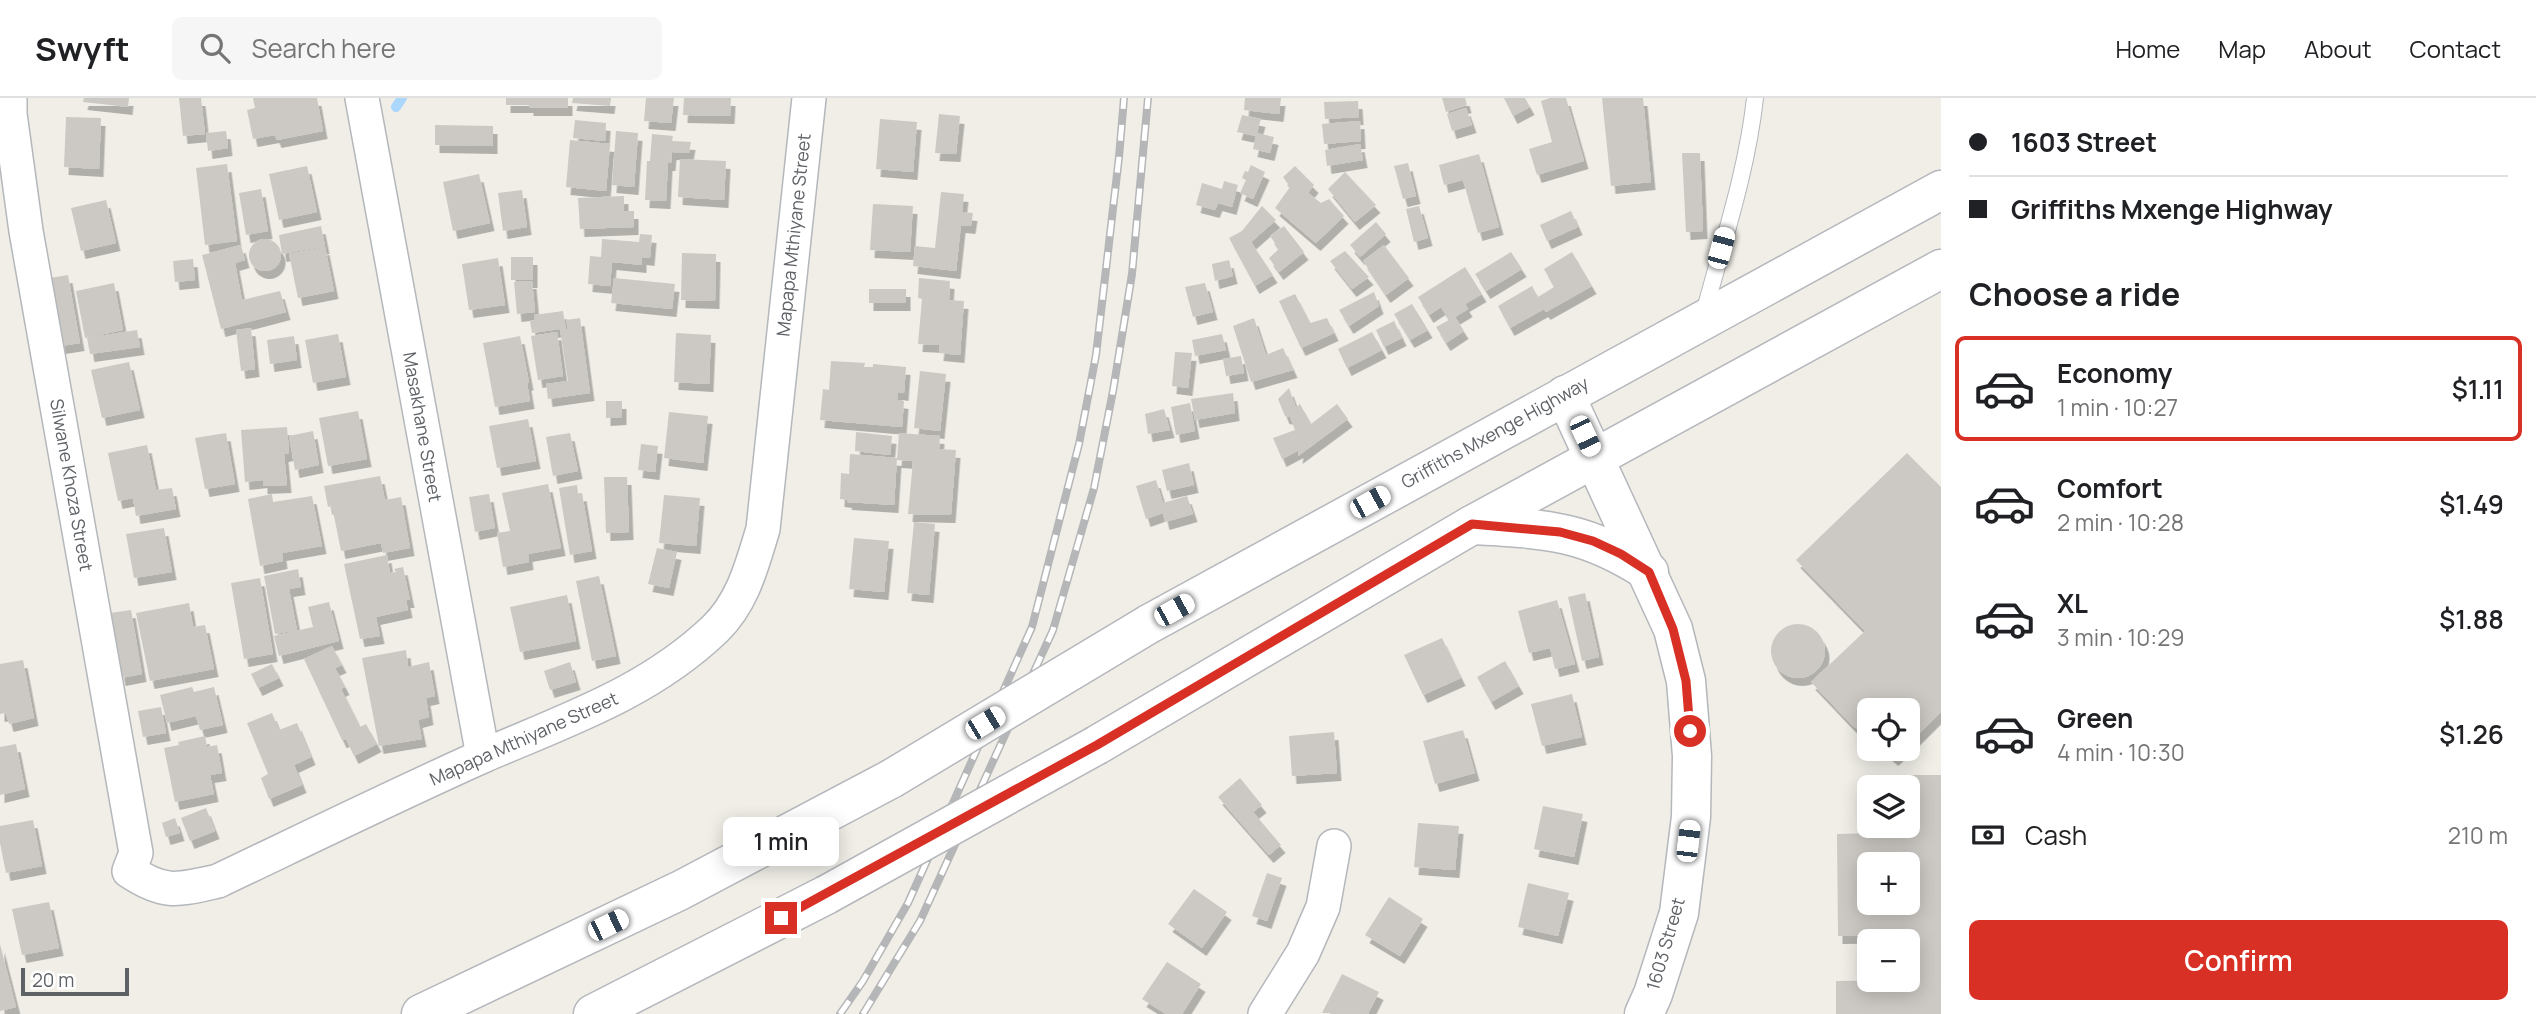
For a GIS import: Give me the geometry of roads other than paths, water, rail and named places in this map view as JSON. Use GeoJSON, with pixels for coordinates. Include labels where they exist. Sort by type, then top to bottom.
{"type":"FeatureCollection","features":[{"type":"Feature","properties":{"kind":"street","name":"Masakhane Street"},"geometry":{"type":"LineString","coordinates":[[362,98],[483,756]]}},
{"type":"Feature","properties":{"kind":"street","name":"Mapapa Mthiyane Street"},"geometry":{"type":"LineString","coordinates":[[129,871],[151,886],[180,890],[218,881],[483,756],[592,711],[667,668],[717,627],[747,584],[762,529],[809,98]]}},
{"type":"Feature","properties":{"kind":"street","name":"Silwane Khoza Street"},"geometry":{"type":"LineString","coordinates":[[6,109],[136,853],[129,871]]}},
{"type":"Feature","properties":{"kind":"street","name":"Griffiths Mxenge Highway"},"geometry":{"type":"LineString","coordinates":[[421,1014],[681,890],[891,779],[1149,624],[1941,190]]}},
{"type":"Feature","properties":{"kind":"street"},"geometry":{"type":"LineString","coordinates":[[593,1014],[826,895],[1097,745],[1472,524],[1941,269]]}},
{"type":"Feature","properties":{"kind":"street","name":"1603 Street"},"geometry":{"type":"LineString","coordinates":[[1566,395],[1673,629],[1686,681],[1692,756],[1691,817],[1679,913],[1644,1014]]}},
{"type":"Feature","properties":{"kind":"street"},"geometry":{"type":"LineString","coordinates":[[1472,524],[1571,535],[1593,541],[1621,554],[1649,572]]}},
{"type":"Feature","properties":{"kind":"street"},"geometry":{"type":"LineString","coordinates":[[1265,1014],[1303,953],[1323,907],[1334,846]]}},
{"type":"Feature","properties":{"kind":"lane"},"geometry":{"type":"LineString","coordinates":[[1702,319],[1740,177],[1755,98]]}},
{"type":"Feature","properties":{"kind":"waterway"},"geometry":{"type":"LineString","coordinates":[[396,107],[402,98]]}},
{"type":"Feature","properties":{"kind":"railway"},"geometry":{"type":"LineString","coordinates":[[840,1014],[863,981],[908,903],[1032,627],[1079,444],[1096,355],[1124,98]]}},
{"type":"Feature","properties":{"kind":"railway"},"geometry":{"type":"LineString","coordinates":[[863,1014],[920,921],[1053,630],[1094,488],[1113,391],[1132,274],[1148,98]]}}]}
